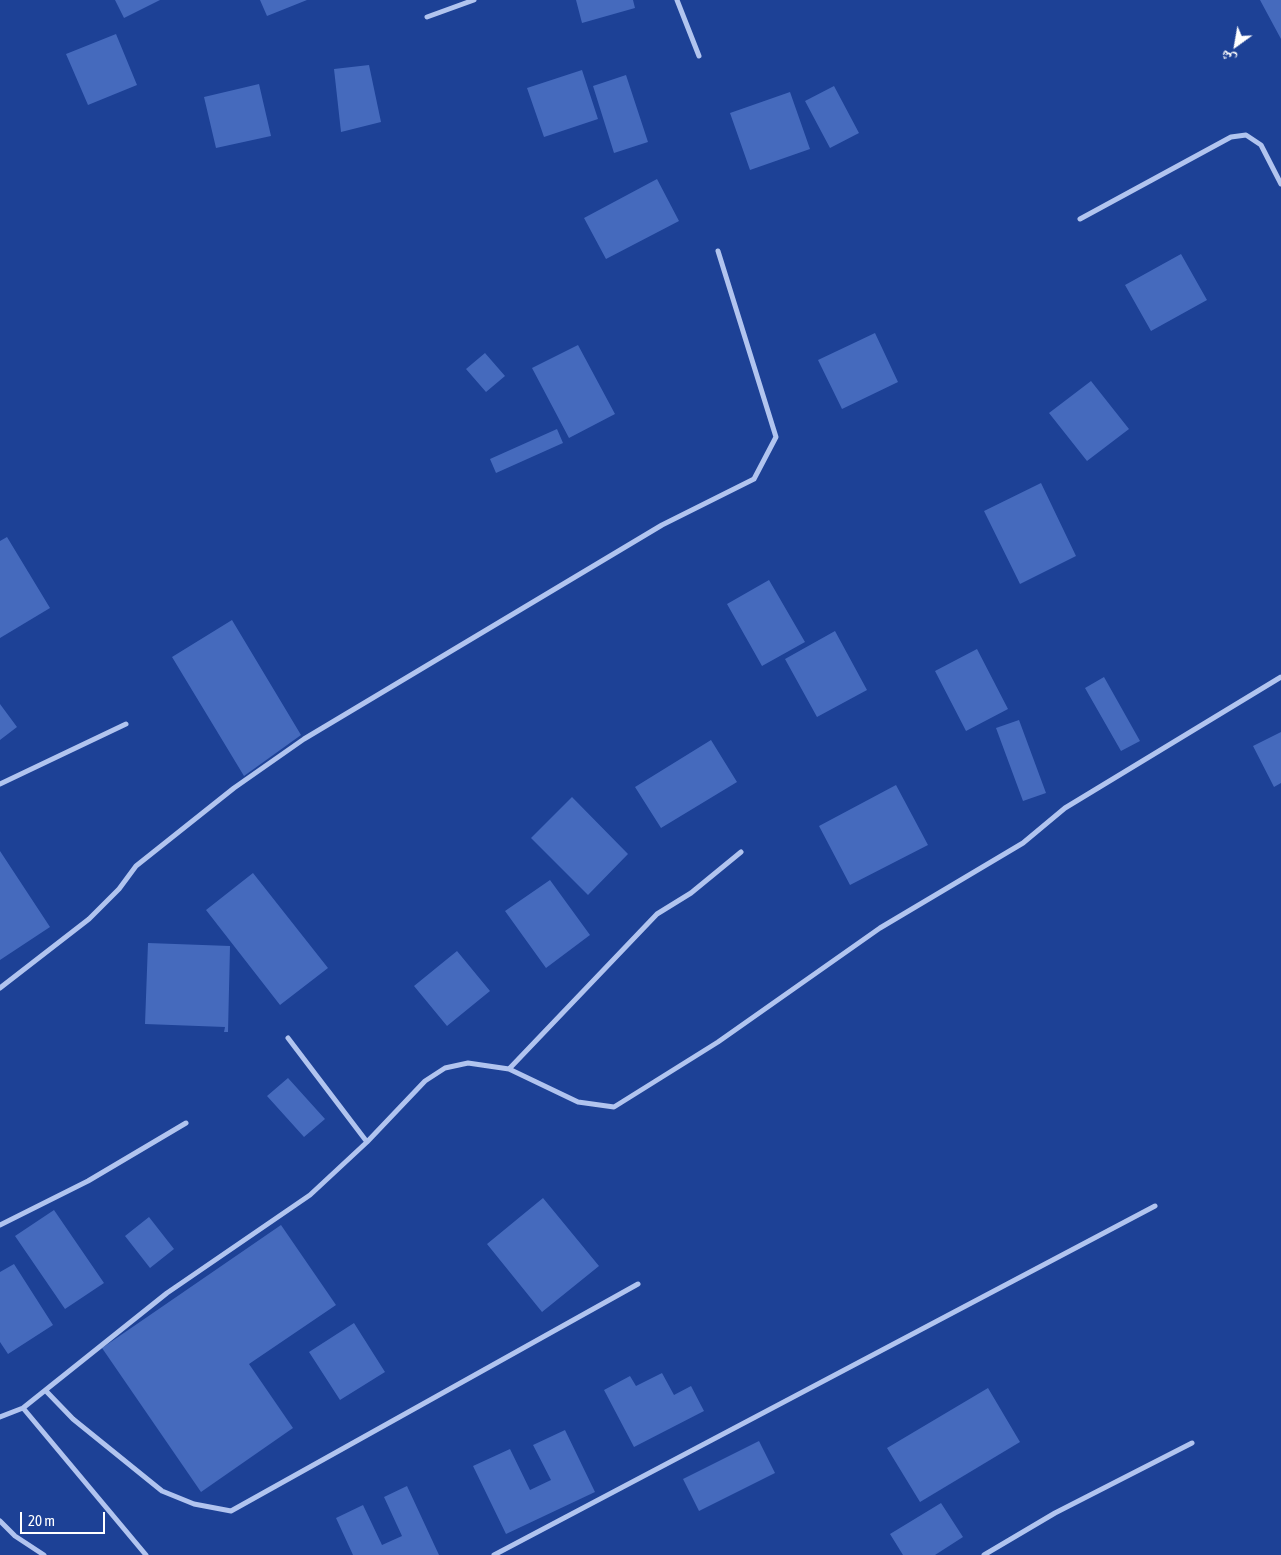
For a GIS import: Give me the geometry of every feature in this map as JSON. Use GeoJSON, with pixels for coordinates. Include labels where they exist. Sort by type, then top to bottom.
{"type":"FeatureCollection","features":[{"type":"Feature","properties":{"kind":"street"},"geometry":{"type":"LineString","coordinates":[[428,17],[474,0]]}},
{"type":"Feature","properties":{"kind":"street"},"geometry":{"type":"LineString","coordinates":[[677,0],[699,56]]}},
{"type":"Feature","properties":{"kind":"street"},"geometry":{"type":"LineString","coordinates":[[1080,219],[1231,137],[1246,135],[1261,145],[1281,184]]}},
{"type":"Feature","properties":{"kind":"street"},"geometry":{"type":"LineString","coordinates":[[0,988],[90,919],[119,889],[136,866],[234,788],[304,739],[662,525],[754,479],[776,437],[718,251]]}},
{"type":"Feature","properties":{"kind":"street"},"geometry":{"type":"LineString","coordinates":[[0,1417],[24,1408],[167,1293],[310,1195],[367,1142],[425,1081],[445,1068],[468,1063],[509,1069],[578,1102],[614,1107],[718,1042],[880,928],[1023,843],[1065,808],[1281,677]]}},
{"type":"Feature","properties":{"kind":"street"},"geometry":{"type":"LineString","coordinates":[[0,784],[126,724]]}},
{"type":"Feature","properties":{"kind":"street"},"geometry":{"type":"LineString","coordinates":[[509,1069],[657,914],[690,893],[741,852]]}},
{"type":"Feature","properties":{"kind":"street"},"geometry":{"type":"LineString","coordinates":[[288,1038],[367,1142]]}},
{"type":"Feature","properties":{"kind":"street"},"geometry":{"type":"LineString","coordinates":[[0,1225],[88,1181],[186,1123]]}},
{"type":"Feature","properties":{"kind":"street"},"geometry":{"type":"LineString","coordinates":[[494,1555],[1155,1206]]}},
{"type":"Feature","properties":{"kind":"street"},"geometry":{"type":"LineString","coordinates":[[46,1391],[73,1419],[162,1491],[194,1504],[231,1511],[638,1284]]}},
{"type":"Feature","properties":{"kind":"street"},"geometry":{"type":"LineString","coordinates":[[24,1408],[146,1555]]}},
{"type":"Feature","properties":{"kind":"street"},"geometry":{"type":"LineString","coordinates":[[984,1555],[1056,1513],[1192,1443]]}},
{"type":"Feature","properties":{"kind":"street"},"geometry":{"type":"LineString","coordinates":[[0,1522],[15,1536],[44,1555]]}},
{"type":"Feature","properties":{"kind":"building"},"geometry":{"type":"Polygon","coordinates":[[[115,0],[160,0],[124,18],[115,0]]]}},
{"type":"Feature","properties":{"kind":"building"},"geometry":{"type":"Polygon","coordinates":[[[260,0],[307,0],[267,16],[260,0]]]}},
{"type":"Feature","properties":{"kind":"building"},"geometry":{"type":"Polygon","coordinates":[[[576,0],[633,0],[635,8],[582,23],[576,0]]]}},
{"type":"Feature","properties":{"kind":"building"},"geometry":{"type":"Polygon","coordinates":[[[1260,0],[1281,0],[1281,39],[1260,0]]]}},
{"type":"Feature","properties":{"kind":"building"},"geometry":{"type":"Polygon","coordinates":[[[116,34],[137,85],[88,105],[66,54],[116,34]]]}},
{"type":"Feature","properties":{"kind":"building"},"geometry":{"type":"Polygon","coordinates":[[[369,65],[381,122],[341,132],[334,69],[369,65]]]}},
{"type":"Feature","properties":{"kind":"building"},"geometry":{"type":"Polygon","coordinates":[[[582,70],[598,119],[544,137],[527,88],[582,70]]]}},
{"type":"Feature","properties":{"kind":"building"},"geometry":{"type":"Polygon","coordinates":[[[626,75],[648,142],[614,153],[593,86],[626,75]]]}},
{"type":"Feature","properties":{"kind":"building"},"geometry":{"type":"Polygon","coordinates":[[[259,84],[271,136],[216,148],[204,97],[259,84]]]}},
{"type":"Feature","properties":{"kind":"building"},"geometry":{"type":"Polygon","coordinates":[[[834,86],[859,133],[830,148],[805,101],[834,86]]]}},
{"type":"Feature","properties":{"kind":"building"},"geometry":{"type":"Polygon","coordinates":[[[790,92],[810,149],[750,170],[730,113],[790,92]]]}},
{"type":"Feature","properties":{"kind":"building"},"geometry":{"type":"Polygon","coordinates":[[[657,179],[679,221],[606,259],[584,218],[657,179]]]}},
{"type":"Feature","properties":{"kind":"building"},"geometry":{"type":"Polygon","coordinates":[[[1181,254],[1207,300],[1151,331],[1125,285],[1181,254]]]}},
{"type":"Feature","properties":{"kind":"building"},"geometry":{"type":"Polygon","coordinates":[[[875,333],[898,382],[842,409],[818,360],[875,333]]]}},
{"type":"Feature","properties":{"kind":"building"},"geometry":{"type":"Polygon","coordinates":[[[578,345],[615,414],[569,438],[532,368],[578,345]]]}},
{"type":"Feature","properties":{"kind":"building"},"geometry":{"type":"Polygon","coordinates":[[[485,353],[505,376],[486,392],[466,369],[485,353]]]}},
{"type":"Feature","properties":{"kind":"building"},"geometry":{"type":"Polygon","coordinates":[[[1091,381],[1129,429],[1087,461],[1049,413],[1091,381]]]}},
{"type":"Feature","properties":{"kind":"building"},"geometry":{"type":"Polygon","coordinates":[[[557,429],[563,443],[496,473],[490,459],[557,429]]]}},
{"type":"Feature","properties":{"kind":"building"},"geometry":{"type":"Polygon","coordinates":[[[1041,483],[1076,556],[1020,584],[984,511],[1041,483]]]}},
{"type":"Feature","properties":{"kind":"building"},"geometry":{"type":"Polygon","coordinates":[[[7,537],[50,608],[0,638],[0,541],[7,537]]]}},
{"type":"Feature","properties":{"kind":"building"},"geometry":{"type":"Polygon","coordinates":[[[769,580],[805,642],[762,666],[727,604],[769,580]]]}},
{"type":"Feature","properties":{"kind":"building"},"geometry":{"type":"Polygon","coordinates":[[[232,620],[301,735],[244,776],[172,657],[232,620]]]}},
{"type":"Feature","properties":{"kind":"building"},"geometry":{"type":"Polygon","coordinates":[[[835,631],[867,690],[817,717],[785,659],[835,631]]]}},
{"type":"Feature","properties":{"kind":"building"},"geometry":{"type":"Polygon","coordinates":[[[977,649],[1008,709],[966,731],[935,671],[977,649]]]}},
{"type":"Feature","properties":{"kind":"building"},"geometry":{"type":"Polygon","coordinates":[[[1104,677],[1140,741],[1121,751],[1085,688],[1104,677]]]}},
{"type":"Feature","properties":{"kind":"building"},"geometry":{"type":"Polygon","coordinates":[[[0,704],[17,727],[0,740],[0,704]]]}},
{"type":"Feature","properties":{"kind":"building"},"geometry":{"type":"Polygon","coordinates":[[[1019,720],[1046,793],[1023,801],[996,728],[1019,720]]]}},
{"type":"Feature","properties":{"kind":"building"},"geometry":{"type":"Polygon","coordinates":[[[1281,732],[1281,783],[1274,787],[1253,746],[1281,732]]]}},
{"type":"Feature","properties":{"kind":"building"},"geometry":{"type":"Polygon","coordinates":[[[711,740],[737,782],[661,828],[635,787],[711,740]]]}},
{"type":"Feature","properties":{"kind":"building"},"geometry":{"type":"Polygon","coordinates":[[[896,785],[928,845],[850,885],[819,826],[896,785]]]}},
{"type":"Feature","properties":{"kind":"building"},"geometry":{"type":"Polygon","coordinates":[[[572,797],[628,854],[588,895],[531,838],[572,797]]]}},
{"type":"Feature","properties":{"kind":"building"},"geometry":{"type":"Polygon","coordinates":[[[0,851],[50,927],[0,960],[0,851]]]}},
{"type":"Feature","properties":{"kind":"building"},"geometry":{"type":"Polygon","coordinates":[[[253,873],[328,968],[280,1005],[206,910],[253,873]]]}},
{"type":"Feature","properties":{"kind":"building"},"geometry":{"type":"Polygon","coordinates":[[[550,880],[590,935],[546,968],[505,911],[550,880]]]}},
{"type":"Feature","properties":{"kind":"building"},"geometry":{"type":"Polygon","coordinates":[[[148,943],[230,946],[228,1032],[224,1032],[225,1027],[145,1024],[148,943]]]}},
{"type":"Feature","properties":{"kind":"building"},"geometry":{"type":"Polygon","coordinates":[[[457,951],[490,991],[447,1026],[414,986],[457,951]]]}},
{"type":"Feature","properties":{"kind":"building"},"geometry":{"type":"Polygon","coordinates":[[[288,1078],[325,1119],[304,1137],[267,1096],[288,1078]]]}},
{"type":"Feature","properties":{"kind":"building"},"geometry":{"type":"Polygon","coordinates":[[[543,1198],[599,1266],[542,1312],[487,1244],[543,1198]]]}},
{"type":"Feature","properties":{"kind":"building"},"geometry":{"type":"Polygon","coordinates":[[[54,1210],[104,1283],[65,1309],[15,1236],[54,1210]]]}},
{"type":"Feature","properties":{"kind":"building"},"geometry":{"type":"Polygon","coordinates":[[[149,1217],[174,1249],[150,1268],[125,1236],[149,1217]]]}},
{"type":"Feature","properties":{"kind":"building"},"geometry":{"type":"Polygon","coordinates":[[[281,1225],[336,1305],[249,1364],[293,1428],[201,1492],[102,1348],[281,1225]]]}},
{"type":"Feature","properties":{"kind":"building"},"geometry":{"type":"Polygon","coordinates":[[[14,1264],[53,1325],[8,1354],[0,1342],[0,1272],[14,1264]]]}},
{"type":"Feature","properties":{"kind":"building"},"geometry":{"type":"Polygon","coordinates":[[[354,1323],[385,1372],[340,1400],[309,1352],[354,1323]]]}},
{"type":"Feature","properties":{"kind":"building"},"geometry":{"type":"Polygon","coordinates":[[[662,1373],[674,1395],[691,1386],[704,1411],[634,1447],[604,1390],[630,1376],[636,1386],[662,1373]]]}},
{"type":"Feature","properties":{"kind":"building"},"geometry":{"type":"Polygon","coordinates":[[[988,1388],[1020,1442],[920,1502],[887,1448],[988,1388]]]}},
{"type":"Feature","properties":{"kind":"building"},"geometry":{"type":"Polygon","coordinates":[[[565,1430],[595,1492],[506,1534],[473,1466],[510,1449],[530,1490],[551,1480],[533,1445],[565,1430]]]}},
{"type":"Feature","properties":{"kind":"building"},"geometry":{"type":"Polygon","coordinates":[[[759,1441],[775,1473],[699,1511],[683,1479],[759,1441]]]}},
{"type":"Feature","properties":{"kind":"building"},"geometry":{"type":"Polygon","coordinates":[[[407,1486],[439,1555],[353,1555],[336,1518],[363,1505],[382,1545],[402,1536],[384,1497],[407,1486]]]}},
{"type":"Feature","properties":{"kind":"building"},"geometry":{"type":"Polygon","coordinates":[[[941,1503],[963,1537],[935,1555],[903,1555],[890,1534],[941,1503]]]}}]}
